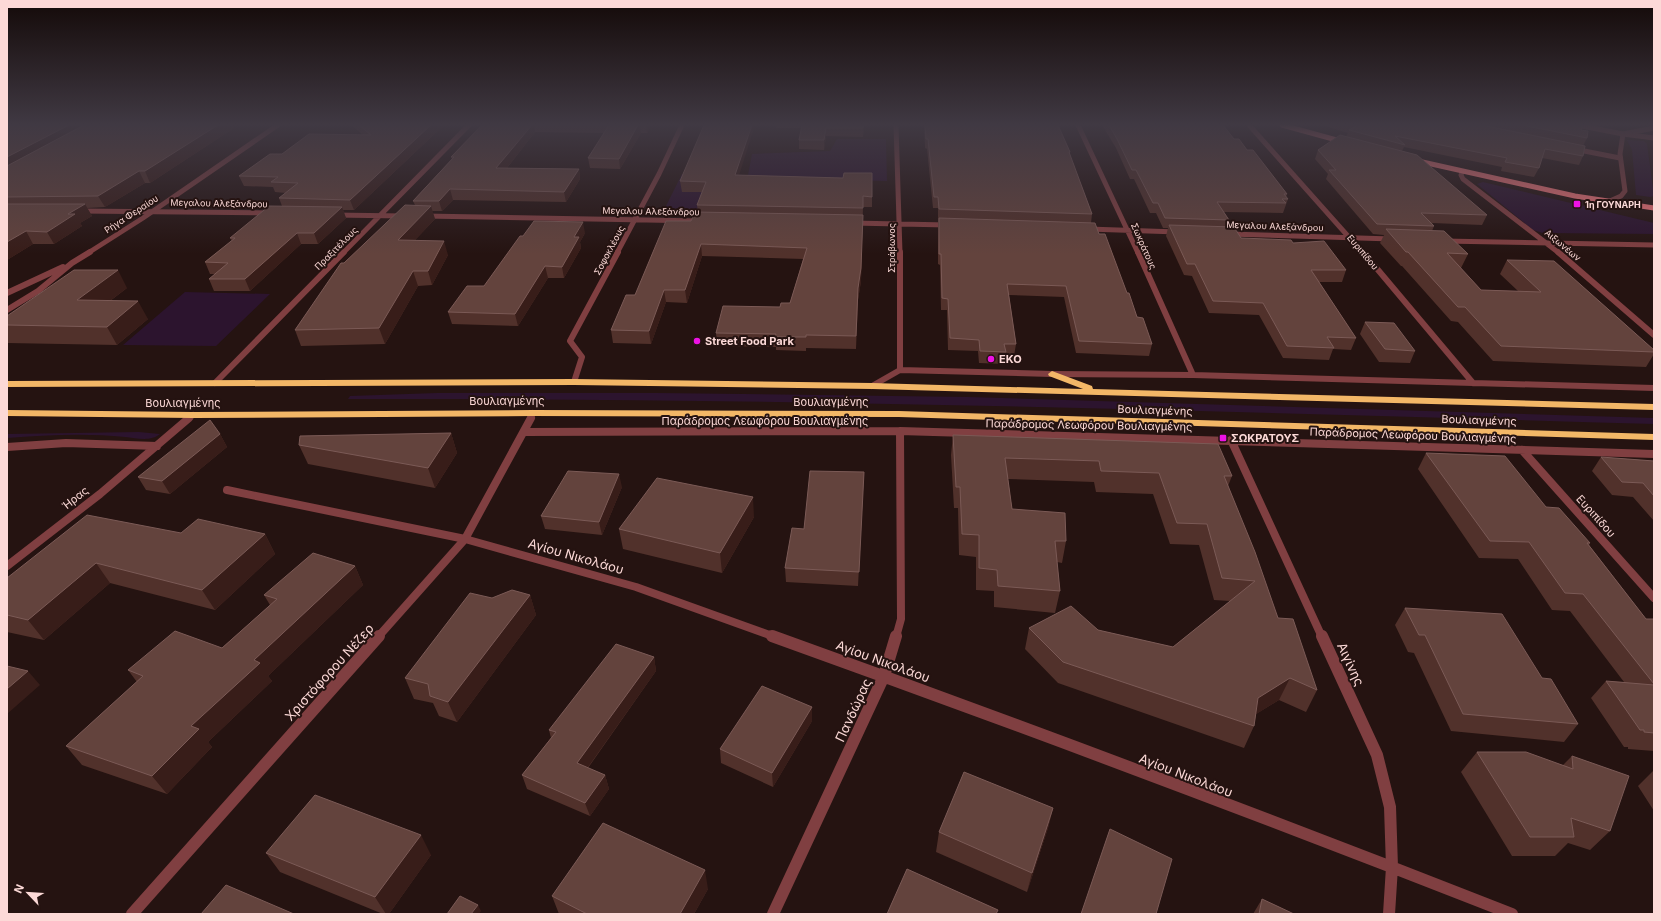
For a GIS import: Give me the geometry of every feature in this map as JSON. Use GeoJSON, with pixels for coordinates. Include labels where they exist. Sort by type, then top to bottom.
{"type":"FeatureCollection","features":[{"type":"Feature","properties":{"kind":"main road"},"geometry":{"type":"LineString","coordinates":[[1446,168],[1576,196],[1654,208]]}},
{"type":"Feature","properties":{"kind":"main road"},"geometry":{"type":"LineString","coordinates":[[1052,374],[1096,391]]}},
{"type":"Feature","properties":{"kind":"main road","name":"Βουλιαγμένης"},"geometry":{"type":"LineString","coordinates":[[7,384],[574,382],[872,386],[1654,407]]}},
{"type":"Feature","properties":{"kind":"main road","name":"Βουλιαγμένης"},"geometry":{"type":"LineString","coordinates":[[7,413],[192,415],[533,413],[899,414],[1654,437]]}},
{"type":"Feature","properties":{"kind":"street","name":"Ρήγα Φεραίου"},"geometry":{"type":"LineString","coordinates":[[7,310],[38,291],[72,263],[215,168]]}},
{"type":"Feature","properties":{"kind":"street","name":"Πραξιτέλους"},"geometry":{"type":"LineString","coordinates":[[215,384],[427,168]]}},
{"type":"Feature","properties":{"kind":"street","name":"Σοφοκλέους"},"geometry":{"type":"LineString","coordinates":[[574,382],[582,357],[570,341],[662,168]]}},
{"type":"Feature","properties":{"kind":"street","name":"Στράβωνος"},"geometry":{"type":"LineString","coordinates":[[898,168],[900,223],[900,370]]}},
{"type":"Feature","properties":{"kind":"street","name":"Σωκράτους"},"geometry":{"type":"LineString","coordinates":[[1098,168],[1193,375]]}},
{"type":"Feature","properties":{"kind":"street","name":"Ευριπίδου"},"geometry":{"type":"LineString","coordinates":[[1288,168],[1351,238],[1473,383]]}},
{"type":"Feature","properties":{"kind":"street"},"geometry":{"type":"LineString","coordinates":[[1610,201],[1621,196],[1625,191],[1622,168]]}},
{"type":"Feature","properties":{"kind":"street","name":"Αιξωνέων"},"geometry":{"type":"LineString","coordinates":[[1462,172],[1461,175],[1463,179],[1549,244],[1654,335]]}},
{"type":"Feature","properties":{"kind":"street","name":"Μεγαλου Αλεξάνδρου"},"geometry":{"type":"LineString","coordinates":[[76,211],[278,214]]}},
{"type":"Feature","properties":{"kind":"street"},"geometry":{"type":"LineString","coordinates":[[325,214],[412,216]]}},
{"type":"Feature","properties":{"kind":"street","name":"Μεγαλου Αλεξάνδρου"},"geometry":{"type":"LineString","coordinates":[[420,216],[705,221]]}},
{"type":"Feature","properties":{"kind":"street"},"geometry":{"type":"LineString","coordinates":[[846,222],[955,225]]}},
{"type":"Feature","properties":{"kind":"street"},"geometry":{"type":"LineString","coordinates":[[1081,229],[1183,232]]}},
{"type":"Feature","properties":{"kind":"street","name":"Μεγαλου Αλεξάνδρου"},"geometry":{"type":"LineString","coordinates":[[1223,234],[1399,239]]}},
{"type":"Feature","properties":{"kind":"street"},"geometry":{"type":"LineString","coordinates":[[1438,240],[1549,244],[1654,245]]}},
{"type":"Feature","properties":{"kind":"street","name":"Ρήγα Φεραίου"},"geometry":{"type":"LineString","coordinates":[[7,293],[72,263]]}},
{"type":"Feature","properties":{"kind":"street"},"geometry":{"type":"LineString","coordinates":[[872,386],[900,370],[1052,374],[1193,375],[1654,388]]}},
{"type":"Feature","properties":{"kind":"street","name":"Χριστόφορου Νέζερ"},"geometry":{"type":"LineString","coordinates":[[132,914],[465,539],[533,413]]}},
{"type":"Feature","properties":{"kind":"street","name":"Ήρας"},"geometry":{"type":"LineString","coordinates":[[7,566],[100,494],[192,415]]}},
{"type":"Feature","properties":{"kind":"street","name":"Παράδρομος Λεωφόρου Βουλιαγμένης"},"geometry":{"type":"LineString","coordinates":[[524,432],[900,431],[1654,454]]}},
{"type":"Feature","properties":{"kind":"street","name":"Πανδώρας"},"geometry":{"type":"LineString","coordinates":[[773,914],[884,676],[901,619],[900,431]]}},
{"type":"Feature","properties":{"kind":"street","name":"Αιγίνης"},"geometry":{"type":"LineString","coordinates":[[1231,440],[1377,755],[1390,807],[1392,867],[1389,914]]}},
{"type":"Feature","properties":{"kind":"street"},"geometry":{"type":"LineString","coordinates":[[7,446],[73,443],[157,446]]}},
{"type":"Feature","properties":{"kind":"street","name":"Ευριπίδου"},"geometry":{"type":"LineString","coordinates":[[1522,450],[1654,598]]}},
{"type":"Feature","properties":{"kind":"street","name":"Αγίου Νικολάου"},"geometry":{"type":"LineString","coordinates":[[227,490],[465,539],[636,587],[884,676],[1392,867],[1512,914]]}},
{"type":"Feature","properties":{"kind":"shaded area"},"geometry":{"type":"Polygon","coordinates":[[[749,168],[887,168],[887,181],[763,178],[730,213],[662,214],[682,174],[748,175],[749,168]]]}},
{"type":"Feature","properties":{"kind":"shaded area"},"geometry":{"type":"Polygon","coordinates":[[[1634,168],[1650,168],[1654,196],[1650,197],[1636,195],[1634,168]]]}},
{"type":"Feature","properties":{"kind":"shaded area"},"geometry":{"type":"Polygon","coordinates":[[[1483,182],[1654,223],[1654,234],[1543,233],[1533,230],[1477,184],[1483,182]]]}},
{"type":"Feature","properties":{"kind":"shaded area"},"geometry":{"type":"Polygon","coordinates":[[[185,292],[270,294],[216,346],[123,345],[185,292]]]}},
{"type":"Feature","properties":{"kind":"shaded area"},"geometry":{"type":"Polygon","coordinates":[[[437,393],[658,393],[968,397],[1654,418],[1654,424],[1001,406],[511,399],[348,399],[350,396],[437,393]]]}},
{"type":"Feature","properties":{"kind":"shaded area"},"geometry":{"type":"Polygon","coordinates":[[[139,432],[160,434],[148,439],[81,435],[51,435],[7,438],[7,434],[139,432]]]}},
{"type":"Feature","properties":{"kind":"building"},"geometry":{"type":"Polygon","coordinates":[[[7,168],[150,168],[145,171],[139,171],[98,196],[7,197],[7,168]]]}},
{"type":"Feature","properties":{"kind":"building"},"geometry":{"type":"Polygon","coordinates":[[[250,168],[385,168],[350,200],[279,198],[298,183],[271,182],[278,177],[239,176],[250,168]]]}},
{"type":"Feature","properties":{"kind":"building"},"geometry":{"type":"Polygon","coordinates":[[[444,168],[579,169],[564,192],[450,189],[439,201],[413,201],[444,168]]]}},
{"type":"Feature","properties":{"kind":"building"},"geometry":{"type":"Polygon","coordinates":[[[686,168],[737,168],[735,175],[843,178],[844,173],[872,173],[872,197],[863,196],[863,208],[697,205],[706,182],[680,181],[686,168]]]}},
{"type":"Feature","properties":{"kind":"building"},"geometry":{"type":"Polygon","coordinates":[[[931,168],[1075,168],[1092,214],[939,209],[938,197],[934,197],[931,168]]]}},
{"type":"Feature","properties":{"kind":"building"},"geometry":{"type":"Polygon","coordinates":[[[1131,168],[1267,168],[1287,194],[1284,194],[1288,199],[1282,199],[1286,203],[1217,202],[1229,220],[1165,218],[1158,203],[1153,203],[1136,170],[1132,170],[1131,168]]]}},
{"type":"Feature","properties":{"kind":"building"},"geometry":{"type":"Polygon","coordinates":[[[1334,168],[1432,168],[1487,215],[1421,213],[1434,226],[1377,224],[1329,170],[1336,170],[1334,168]]]}},
{"type":"Feature","properties":{"kind":"building"},"geometry":{"type":"Polygon","coordinates":[[[7,204],[85,204],[68,214],[75,214],[47,232],[26,231],[7,242],[7,204]]]}},
{"type":"Feature","properties":{"kind":"building"},"geometry":{"type":"Polygon","coordinates":[[[405,205],[431,206],[398,240],[444,241],[428,271],[413,271],[379,328],[295,330],[341,263],[344,263],[405,205]]]}},
{"type":"Feature","properties":{"kind":"building"},"geometry":{"type":"Polygon","coordinates":[[[269,206],[342,207],[314,233],[297,233],[245,279],[209,279],[228,263],[205,262],[235,238],[230,238],[269,206]]]}},
{"type":"Feature","properties":{"kind":"building"},"geometry":{"type":"Polygon","coordinates":[[[695,212],[863,215],[856,336],[806,335],[806,337],[775,337],[776,334],[716,333],[723,306],[780,307],[781,303],[790,303],[807,248],[701,244],[685,290],[664,290],[649,331],[611,330],[626,295],[635,295],[666,221],[691,221],[695,212]]]}},
{"type":"Feature","properties":{"kind":"building"},"geometry":{"type":"Polygon","coordinates":[[[939,218],[1095,223],[1099,234],[1105,234],[1137,317],[1143,318],[1152,344],[1079,341],[1066,286],[1007,284],[1016,344],[1004,344],[1006,352],[980,351],[979,340],[950,338],[948,299],[942,298],[941,254],[939,254],[939,218]]]}},
{"type":"Feature","properties":{"kind":"building"},"geometry":{"type":"Polygon","coordinates":[[[534,221],[583,222],[574,237],[579,237],[562,267],[545,266],[515,314],[448,312],[467,286],[484,286],[520,236],[523,236],[534,221]]]}},
{"type":"Feature","properties":{"kind":"building"},"geometry":{"type":"Polygon","coordinates":[[[1169,225],[1234,227],[1241,238],[1291,240],[1293,243],[1324,241],[1346,270],[1311,270],[1356,338],[1327,337],[1334,348],[1287,346],[1263,303],[1213,301],[1195,264],[1187,264],[1169,225]]]}},
{"type":"Feature","properties":{"kind":"building"},"geometry":{"type":"Polygon","coordinates":[[[1386,229],[1444,231],[1468,254],[1447,253],[1481,290],[1541,292],[1507,260],[1554,261],[1654,350],[1654,352],[1501,346],[1465,307],[1458,307],[1386,229]]]}},
{"type":"Feature","properties":{"kind":"building"},"geometry":{"type":"Polygon","coordinates":[[[74,270],[118,270],[77,300],[138,301],[107,327],[7,325],[7,316],[74,270]]]}},
{"type":"Feature","properties":{"kind":"building"},"geometry":{"type":"Polygon","coordinates":[[[1365,322],[1394,323],[1415,351],[1385,349],[1365,322]]]}},
{"type":"Feature","properties":{"kind":"building"},"geometry":{"type":"Polygon","coordinates":[[[210,420],[220,434],[162,481],[138,477],[210,420]]]}},
{"type":"Feature","properties":{"kind":"building"},"geometry":{"type":"Polygon","coordinates":[[[451,433],[428,468],[299,445],[300,436],[451,433]]]}},
{"type":"Feature","properties":{"kind":"building"},"geometry":{"type":"Polygon","coordinates":[[[953,435],[1218,444],[1232,476],[1224,476],[1255,552],[1278,618],[1293,619],[1317,690],[1290,678],[1258,698],[1254,726],[1063,662],[1029,628],[1071,606],[1098,630],[1173,647],[1255,581],[1222,578],[1207,524],[1177,523],[1159,473],[1101,471],[1099,461],[1005,458],[1012,509],[1065,513],[1066,541],[1055,541],[1060,591],[998,586],[997,570],[979,568],[979,535],[962,534],[960,487],[956,487],[953,435]]]}},
{"type":"Feature","properties":{"kind":"building"},"geometry":{"type":"Polygon","coordinates":[[[1426,453],[1505,456],[1546,507],[1559,508],[1590,543],[1587,543],[1646,619],[1654,619],[1654,684],[1583,594],[1565,593],[1529,542],[1490,541],[1426,453]]]}},
{"type":"Feature","properties":{"kind":"building"},"geometry":{"type":"Polygon","coordinates":[[[1601,457],[1654,461],[1654,496],[1643,483],[1622,482],[1601,457]]]}},
{"type":"Feature","properties":{"kind":"building"},"geometry":{"type":"Polygon","coordinates":[[[568,471],[619,474],[599,522],[541,516],[568,471]]]}},
{"type":"Feature","properties":{"kind":"building"},"geometry":{"type":"Polygon","coordinates":[[[810,471],[864,472],[859,572],[785,568],[792,528],[804,529],[810,471]]]}},
{"type":"Feature","properties":{"kind":"building"},"geometry":{"type":"Polygon","coordinates":[[[657,478],[753,497],[720,553],[619,529],[657,478]]]}},
{"type":"Feature","properties":{"kind":"building"},"geometry":{"type":"Polygon","coordinates":[[[87,515],[181,533],[198,519],[265,534],[202,590],[96,563],[28,620],[7,615],[7,578],[87,515]]]}},
{"type":"Feature","properties":{"kind":"building"},"geometry":{"type":"Polygon","coordinates":[[[313,553],[355,566],[254,660],[260,663],[191,726],[199,729],[152,776],[66,746],[143,676],[128,670],[175,631],[222,648],[277,599],[264,595],[313,553]]]}},
{"type":"Feature","properties":{"kind":"building"},"geometry":{"type":"Polygon","coordinates":[[[512,590],[530,595],[448,702],[430,696],[428,684],[405,678],[470,593],[492,598],[512,590]]]}},
{"type":"Feature","properties":{"kind":"building"},"geometry":{"type":"Polygon","coordinates":[[[1405,608],[1502,614],[1542,678],[1551,679],[1578,724],[1463,714],[1425,635],[1419,635],[1405,608]]]}},
{"type":"Feature","properties":{"kind":"building"},"geometry":{"type":"Polygon","coordinates":[[[616,644],[654,657],[577,763],[605,775],[585,803],[522,775],[556,732],[549,730],[616,644]]]}},
{"type":"Feature","properties":{"kind":"building"},"geometry":{"type":"Polygon","coordinates":[[[7,666],[28,671],[7,689],[7,666]]]}},
{"type":"Feature","properties":{"kind":"building"},"geometry":{"type":"Polygon","coordinates":[[[1606,681],[1654,685],[1654,733],[1640,730],[1606,681]]]}},
{"type":"Feature","properties":{"kind":"building"},"geometry":{"type":"Polygon","coordinates":[[[762,686],[812,707],[772,773],[720,749],[762,686]]]}},
{"type":"Feature","properties":{"kind":"building"},"geometry":{"type":"Polygon","coordinates":[[[1477,752],[1526,752],[1573,769],[1572,756],[1629,776],[1610,831],[1571,818],[1574,837],[1530,837],[1477,752]]]}},
{"type":"Feature","properties":{"kind":"building"},"geometry":{"type":"Polygon","coordinates":[[[964,772],[1053,808],[1032,873],[939,832],[964,772]]]}},
{"type":"Feature","properties":{"kind":"building"},"geometry":{"type":"Polygon","coordinates":[[[315,795],[421,835],[375,897],[266,853],[315,795]]]}},
{"type":"Feature","properties":{"kind":"building"},"geometry":{"type":"Polygon","coordinates":[[[603,823],[705,870],[680,914],[587,914],[552,896],[603,823]]]}},
{"type":"Feature","properties":{"kind":"building"},"geometry":{"type":"Polygon","coordinates":[[[1110,829],[1172,859],[1156,914],[1081,914],[1110,829]]]}},
{"type":"Feature","properties":{"kind":"building"},"geometry":{"type":"Polygon","coordinates":[[[907,869],[998,910],[996,914],[887,914],[907,869]]]}},
{"type":"Feature","properties":{"kind":"building"},"geometry":{"type":"Polygon","coordinates":[[[226,885],[294,914],[201,914],[226,885]]]}},
{"type":"Feature","properties":{"kind":"building"},"geometry":{"type":"Polygon","coordinates":[[[460,896],[478,905],[471,914],[447,914],[460,896]]]}},
{"type":"Feature","properties":{"kind":"building"},"geometry":{"type":"Polygon","coordinates":[[[1262,899],[1294,914],[1259,914],[1262,899]]]}},
{"type":"Feature","properties":{"kind":"place","name":"1η ΓΟΥΝΑΡΗ"},"geometry":{"type":"Point","coordinates":[1577,204]}},
{"type":"Feature","properties":{"kind":"place","name":"Street Food Park"},"geometry":{"type":"Point","coordinates":[697,341]}},
{"type":"Feature","properties":{"kind":"place","name":"EKO"},"geometry":{"type":"Point","coordinates":[991,359]}},
{"type":"Feature","properties":{"kind":"place","name":"ΣΩΚΡΑΤΟΥΣ"},"geometry":{"type":"Point","coordinates":[1223,438]}}]}
